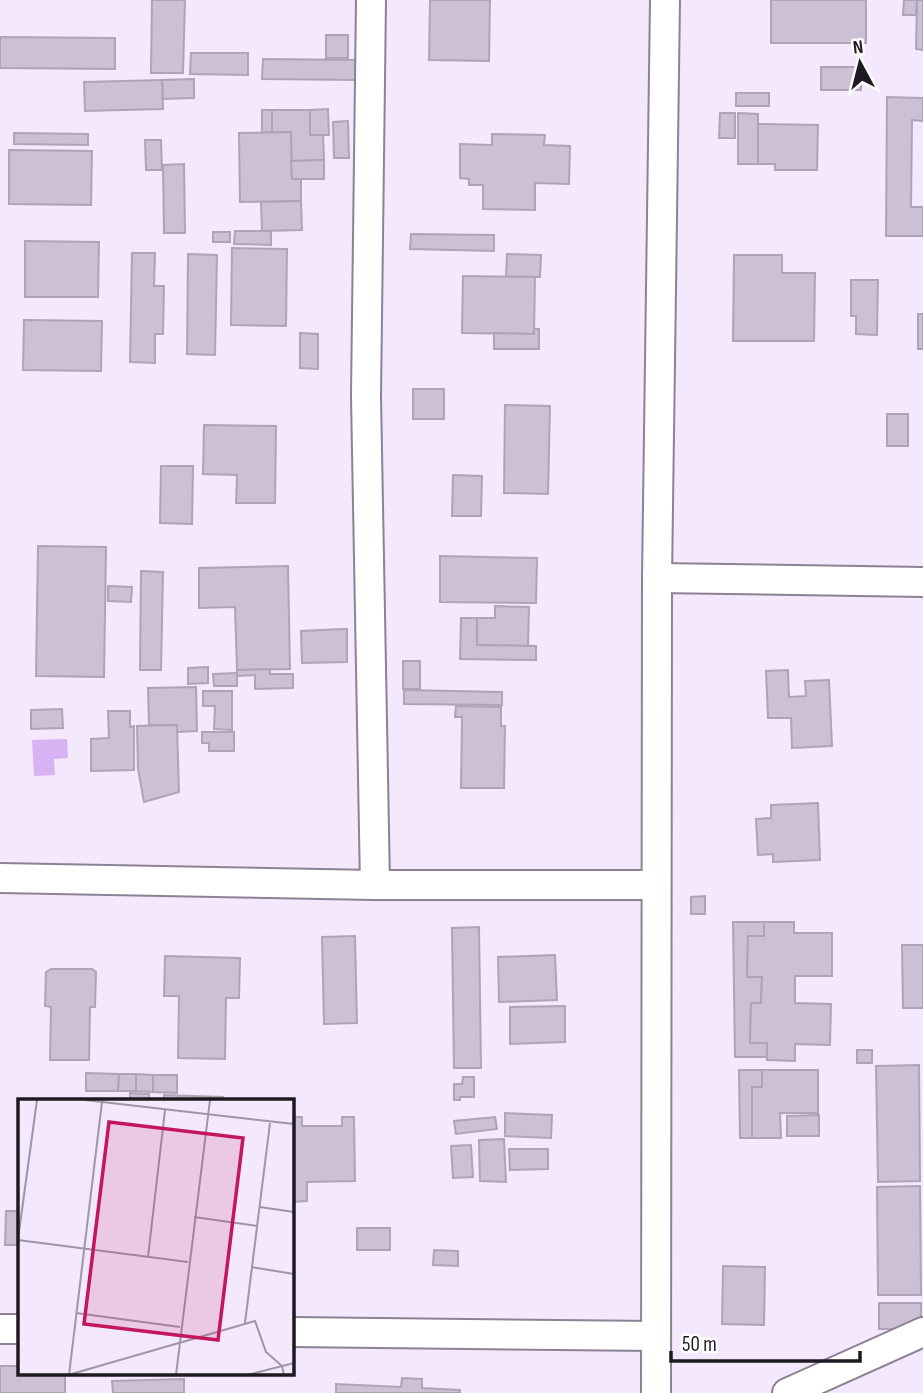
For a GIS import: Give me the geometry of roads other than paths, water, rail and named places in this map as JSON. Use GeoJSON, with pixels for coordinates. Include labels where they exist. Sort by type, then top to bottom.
{"type":"FeatureCollection","features":[{"type":"Feature","properties":{"kind":"street"},"geometry":{"type":"LineString","coordinates":[[371,0],[366,396],[375,885]]}},
{"type":"Feature","properties":{"kind":"street"},"geometry":{"type":"LineString","coordinates":[[656,1393],[655,885],[665,0]]}},
{"type":"Feature","properties":{"kind":"street"},"geometry":{"type":"LineString","coordinates":[[657,578],[923,582]]}},
{"type":"Feature","properties":{"kind":"street"},"geometry":{"type":"LineString","coordinates":[[0,878],[375,885],[655,885]]}},
{"type":"Feature","properties":{"kind":"street"},"geometry":{"type":"LineString","coordinates":[[0,1329],[18,1329]]}},
{"type":"Feature","properties":{"kind":"street"},"geometry":{"type":"LineString","coordinates":[[294,1332],[655,1336]]}},
{"type":"Feature","properties":{"kind":"street"},"geometry":{"type":"LineString","coordinates":[[787,1393],[923,1332]]}}]}
